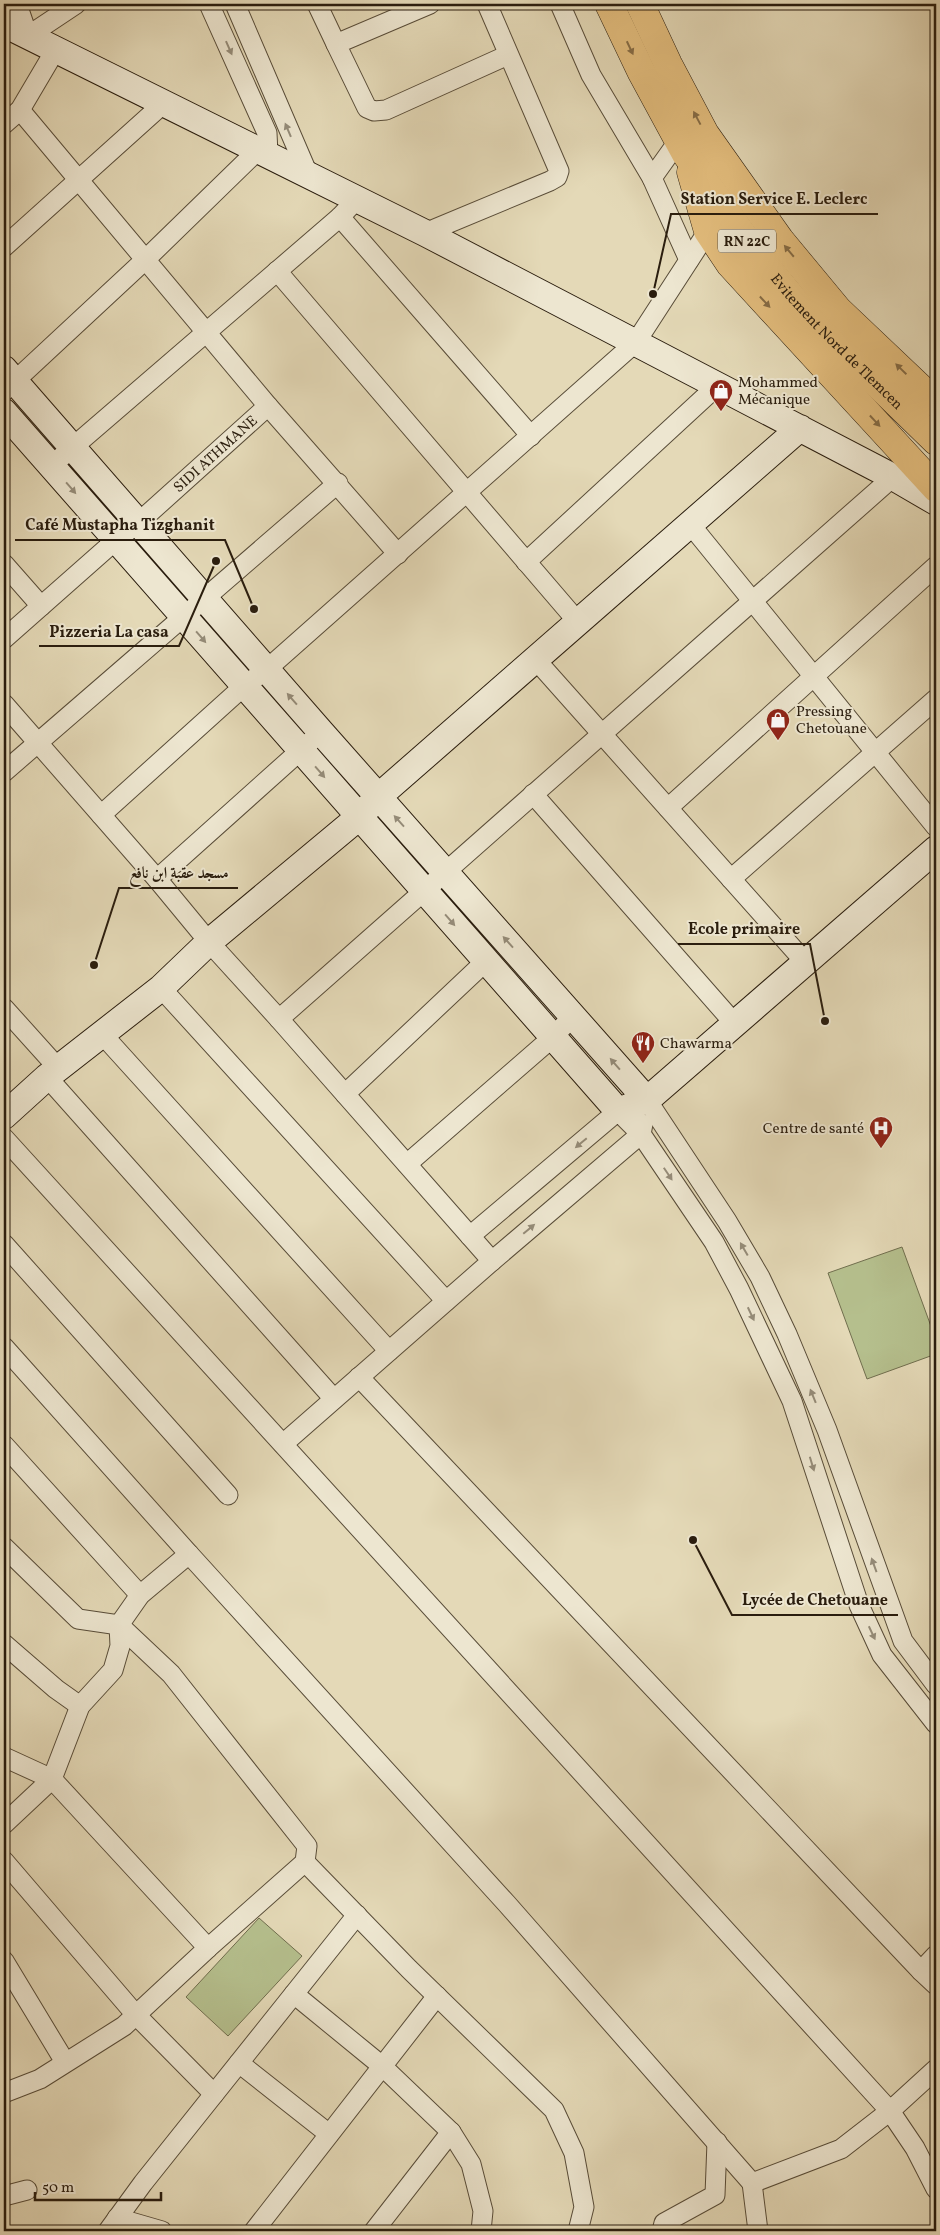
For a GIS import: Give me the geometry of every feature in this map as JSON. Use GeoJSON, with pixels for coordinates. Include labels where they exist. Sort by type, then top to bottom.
{"type":"FeatureCollection","features":[{"type":"Feature","properties":{"kind":"highway","name":"Evitement Nord de Tlemcen"},"geometry":{"type":"LineString","coordinates":[[609,4],[641,71],[682,147],[752,248],[820,329],[936,441]]}},
{"type":"Feature","properties":{"kind":"highway","name":"Evitement Nord de Tlemcen"},"geometry":{"type":"LineString","coordinates":[[640,4],[668,64],[705,134],[780,240],[838,310],[936,403]]}},
{"type":"Feature","properties":{"kind":"highway"},"geometry":{"type":"LineString","coordinates":[[682,147],[708,231],[730,264],[936,488]]}},
{"type":"Feature","properties":{"kind":"main road"},"geometry":{"type":"LineString","coordinates":[[4,24],[308,174],[348,208],[425,233],[893,476],[936,502]]}},
{"type":"Feature","properties":{"kind":"main road"},"geometry":{"type":"LineString","coordinates":[[7,381],[74,449],[266,670],[647,1100]]}},
{"type":"Feature","properties":{"kind":"main road"},"geometry":{"type":"LineString","coordinates":[[4,412],[618,1111],[647,1100],[936,849]]}},
{"type":"Feature","properties":{"kind":"main road"},"geometry":{"type":"LineString","coordinates":[[4,1116],[53,1072],[160,988],[209,942],[359,816],[378,797],[800,428]]}},
{"type":"Feature","properties":{"kind":"street"},"geometry":{"type":"LineString","coordinates":[[17,4],[28,36],[76,4]]}},
{"type":"Feature","properties":{"kind":"street"},"geometry":{"type":"LineString","coordinates":[[7,381],[146,259],[263,152],[267,133],[209,4]]}},
{"type":"Feature","properties":{"kind":"street"},"geometry":{"type":"LineString","coordinates":[[235,4],[308,174]]}},
{"type":"Feature","properties":{"kind":"street"},"geometry":{"type":"LineString","coordinates":[[317,4],[367,108],[374,111],[386,110],[508,55]]}},
{"type":"Feature","properties":{"kind":"street"},"geometry":{"type":"LineString","coordinates":[[336,44],[430,4]]}},
{"type":"Feature","properties":{"kind":"street"},"geometry":{"type":"LineString","coordinates":[[425,233],[557,177],[559,171],[487,4]]}},
{"type":"Feature","properties":{"kind":"street"},"geometry":{"type":"LineString","coordinates":[[560,4],[591,75],[652,178],[688,260]]}},
{"type":"Feature","properties":{"kind":"street"},"geometry":{"type":"LineString","coordinates":[[4,124],[20,110],[56,49]]}},
{"type":"Feature","properties":{"kind":"street"},"geometry":{"type":"LineString","coordinates":[[4,247],[164,103]]}},
{"type":"Feature","properties":{"kind":"street"},"geometry":{"type":"LineString","coordinates":[[20,110],[268,406],[338,483],[398,554]]}},
{"type":"Feature","properties":{"kind":"street"},"geometry":{"type":"LineString","coordinates":[[652,178],[682,147]]}},
{"type":"Feature","properties":{"kind":"street"},"geometry":{"type":"LineString","coordinates":[[51,466],[74,449],[348,208],[531,436]]}},
{"type":"Feature","properties":{"kind":"street"},"geometry":{"type":"LineString","coordinates":[[101,815],[244,686],[266,670],[636,342],[708,231]]}},
{"type":"Feature","properties":{"kind":"street"},"geometry":{"type":"LineString","coordinates":[[277,271],[466,494],[578,622]]}},
{"type":"Feature","properties":{"kind":"street"},"geometry":{"type":"LineString","coordinates":[[526,562],[718,385]]}},
{"type":"Feature","properties":{"kind":"street","name":"SIDI ATHMANE"},"geometry":{"type":"LineString","coordinates":[[4,639],[116,540],[138,523],[268,406]]}},
{"type":"Feature","properties":{"kind":"street"},"geometry":{"type":"LineString","coordinates":[[279,1019],[893,476]]}},
{"type":"Feature","properties":{"kind":"street"},"geometry":{"type":"LineString","coordinates":[[4,772],[338,483]]}},
{"type":"Feature","properties":{"kind":"street"},"geometry":{"type":"LineString","coordinates":[[690,524],[936,827]]}},
{"type":"Feature","properties":{"kind":"street"},"geometry":{"type":"LineString","coordinates":[[4,564],[41,606]]}},
{"type":"Feature","properties":{"kind":"street"},"geometry":{"type":"LineString","coordinates":[[668,808],[936,566]]}},
{"type":"Feature","properties":{"kind":"street"},"geometry":{"type":"LineString","coordinates":[[536,660],[805,962]]}},
{"type":"Feature","properties":{"kind":"street"},"geometry":{"type":"LineString","coordinates":[[731,879],[936,699]]}},
{"type":"Feature","properties":{"kind":"street"},"geometry":{"type":"LineString","coordinates":[[4,704],[157,879],[209,942],[492,1261]]}},
{"type":"Feature","properties":{"kind":"street"},"geometry":{"type":"LineString","coordinates":[[157,879],[321,732]]}},
{"type":"Feature","properties":{"kind":"street"},"geometry":{"type":"LineString","coordinates":[[533,794],[734,1024]]}},
{"type":"Feature","properties":{"kind":"street"},"geometry":{"type":"LineString","coordinates":[[345,1094],[486,961]]}},
{"type":"Feature","properties":{"kind":"street"},"geometry":{"type":"LineString","coordinates":[[160,988],[446,1301]]}},
{"type":"Feature","properties":{"kind":"street"},"geometry":{"type":"LineString","coordinates":[[4,1008],[53,1072],[334,1400]]}},
{"type":"Feature","properties":{"kind":"street"},"geometry":{"type":"LineString","coordinates":[[407,1164],[553,1037],[574,1016]]}},
{"type":"Feature","properties":{"kind":"street"},"geometry":{"type":"LineString","coordinates":[[102,1034],[389,1351]]}},
{"type":"Feature","properties":{"kind":"street"},"geometry":{"type":"LineString","coordinates":[[283,1444],[492,1261],[641,1134],[647,1100]]}},
{"type":"Feature","properties":{"kind":"street"},"geometry":{"type":"LineString","coordinates":[[647,1100],[728,1221],[760,1277],[787,1334],[827,1430],[903,1641],[936,1684]]}},
{"type":"Feature","properties":{"kind":"street"},"geometry":{"type":"LineString","coordinates":[[470,1236],[618,1111],[641,1134],[714,1242],[739,1289],[792,1401],[859,1605],[882,1655],[936,1724]]}},
{"type":"Feature","properties":{"kind":"street"},"geometry":{"type":"LineString","coordinates":[[4,1138],[890,2111],[915,2148],[936,2189]]}},
{"type":"Feature","properties":{"kind":"street"},"geometry":{"type":"LineString","coordinates":[[4,1244],[228,1495]]}},
{"type":"Feature","properties":{"kind":"street"},"geometry":{"type":"LineString","coordinates":[[739,1289],[760,1277]]}},
{"type":"Feature","properties":{"kind":"street"},"geometry":{"type":"LineString","coordinates":[[4,1347],[188,1554],[501,1897],[752,2183],[758,2231]]}},
{"type":"Feature","properties":{"kind":"street"},"geometry":{"type":"LineString","coordinates":[[359,1377],[936,1985]]}},
{"type":"Feature","properties":{"kind":"street"},"geometry":{"type":"LineString","coordinates":[[4,1445],[140,1595]]}},
{"type":"Feature","properties":{"kind":"street"},"geometry":{"type":"LineString","coordinates":[[4,1547],[78,1619],[119,1625],[171,1674],[307,1846],[305,1862],[124,2026],[40,2079],[4,2093]]}},
{"type":"Feature","properties":{"kind":"street"},"geometry":{"type":"LineString","coordinates":[[4,1824],[52,1779],[80,1706],[113,1670],[120,1646],[119,1625],[140,1595],[188,1554]]}},
{"type":"Feature","properties":{"kind":"street"},"geometry":{"type":"LineString","coordinates":[[882,1655],[903,1641]]}},
{"type":"Feature","properties":{"kind":"street"},"geometry":{"type":"LineString","coordinates":[[4,1644],[56,1689],[80,1706]]}},
{"type":"Feature","properties":{"kind":"street"},"geometry":{"type":"LineString","coordinates":[[4,1756],[52,1779],[208,1948]]}},
{"type":"Feature","properties":{"kind":"street"},"geometry":{"type":"LineString","coordinates":[[4,1862],[136,2014],[214,2094]]}},
{"type":"Feature","properties":{"kind":"street"},"geometry":{"type":"LineString","coordinates":[[305,1862],[437,1996],[554,2110],[574,2153],[584,2206],[578,2231]]}},
{"type":"Feature","properties":{"kind":"street"},"geometry":{"type":"LineString","coordinates":[[113,2225],[214,2094],[357,1915]]}},
{"type":"Feature","properties":{"kind":"street"},"geometry":{"type":"LineString","coordinates":[[921,1971],[936,1955]]}},
{"type":"Feature","properties":{"kind":"street"},"geometry":{"type":"LineString","coordinates":[[4,1961],[65,2062]]}},
{"type":"Feature","properties":{"kind":"street"},"geometry":{"type":"LineString","coordinates":[[294,1994],[382,2066],[452,2132],[472,2164],[483,2211],[480,2231]]}},
{"type":"Feature","properties":{"kind":"street"},"geometry":{"type":"LineString","coordinates":[[254,2231],[437,1996]]}},
{"type":"Feature","properties":{"kind":"street"},"geometry":{"type":"LineString","coordinates":[[239,2063],[329,2134]]}},
{"type":"Feature","properties":{"kind":"street"},"geometry":{"type":"LineString","coordinates":[[752,2183],[840,2149],[890,2111],[936,2068]]}},
{"type":"Feature","properties":{"kind":"street"},"geometry":{"type":"LineString","coordinates":[[374,2231],[452,2132]]}},
{"type":"Feature","properties":{"kind":"street"},"geometry":{"type":"LineString","coordinates":[[660,2228],[715,2195],[717,2142]]}},
{"type":"Feature","properties":{"kind":"street"},"geometry":{"type":"LineString","coordinates":[[4,2196],[27,2190]]}},
{"type":"Feature","properties":{"kind":"street"},"geometry":{"type":"LineString","coordinates":[[113,2225],[162,2231]]}},
{"type":"Feature","properties":{"kind":"green space"},"geometry":{"type":"Polygon","coordinates":[[[902,1247],[936,1340],[936,1354],[867,1379],[828,1273],[902,1247]]]}},
{"type":"Feature","properties":{"kind":"green space"},"geometry":{"type":"Polygon","coordinates":[[[259,1918],[302,1956],[228,2036],[186,1997],[259,1918]]]}},
{"type":"Feature","properties":{"kind":"place","name":"Station Service E. Leclerc"},"geometry":{"type":"Point","coordinates":[653,294]}},
{"type":"Feature","properties":{"kind":"place","name":"Mohammed Mécanique"},"geometry":{"type":"Point","coordinates":[721,412]}},
{"type":"Feature","properties":{"kind":"place","name":"Pizzeria La casa"},"geometry":{"type":"Point","coordinates":[216,561]}},
{"type":"Feature","properties":{"kind":"place","name":"Café Mustapha Tizghanit"},"geometry":{"type":"Point","coordinates":[254,609]}},
{"type":"Feature","properties":{"kind":"place","name":"Pressing Chetouane"},"geometry":{"type":"Point","coordinates":[778,741]}},
{"type":"Feature","properties":{"kind":"place","name":"مسجد عقبة ابن نافع"},"geometry":{"type":"Point","coordinates":[94,965]}},
{"type":"Feature","properties":{"kind":"place","name":"Ecole primaire"},"geometry":{"type":"Point","coordinates":[825,1021]}},
{"type":"Feature","properties":{"kind":"place","name":"Chawarma"},"geometry":{"type":"Point","coordinates":[643,1064]}},
{"type":"Feature","properties":{"kind":"place","name":"Centre de santé"},"geometry":{"type":"Point","coordinates":[881,1149]}},
{"type":"Feature","properties":{"kind":"place","name":"Lycée de Chetouane"},"geometry":{"type":"Point","coordinates":[693,1540]}}]}
